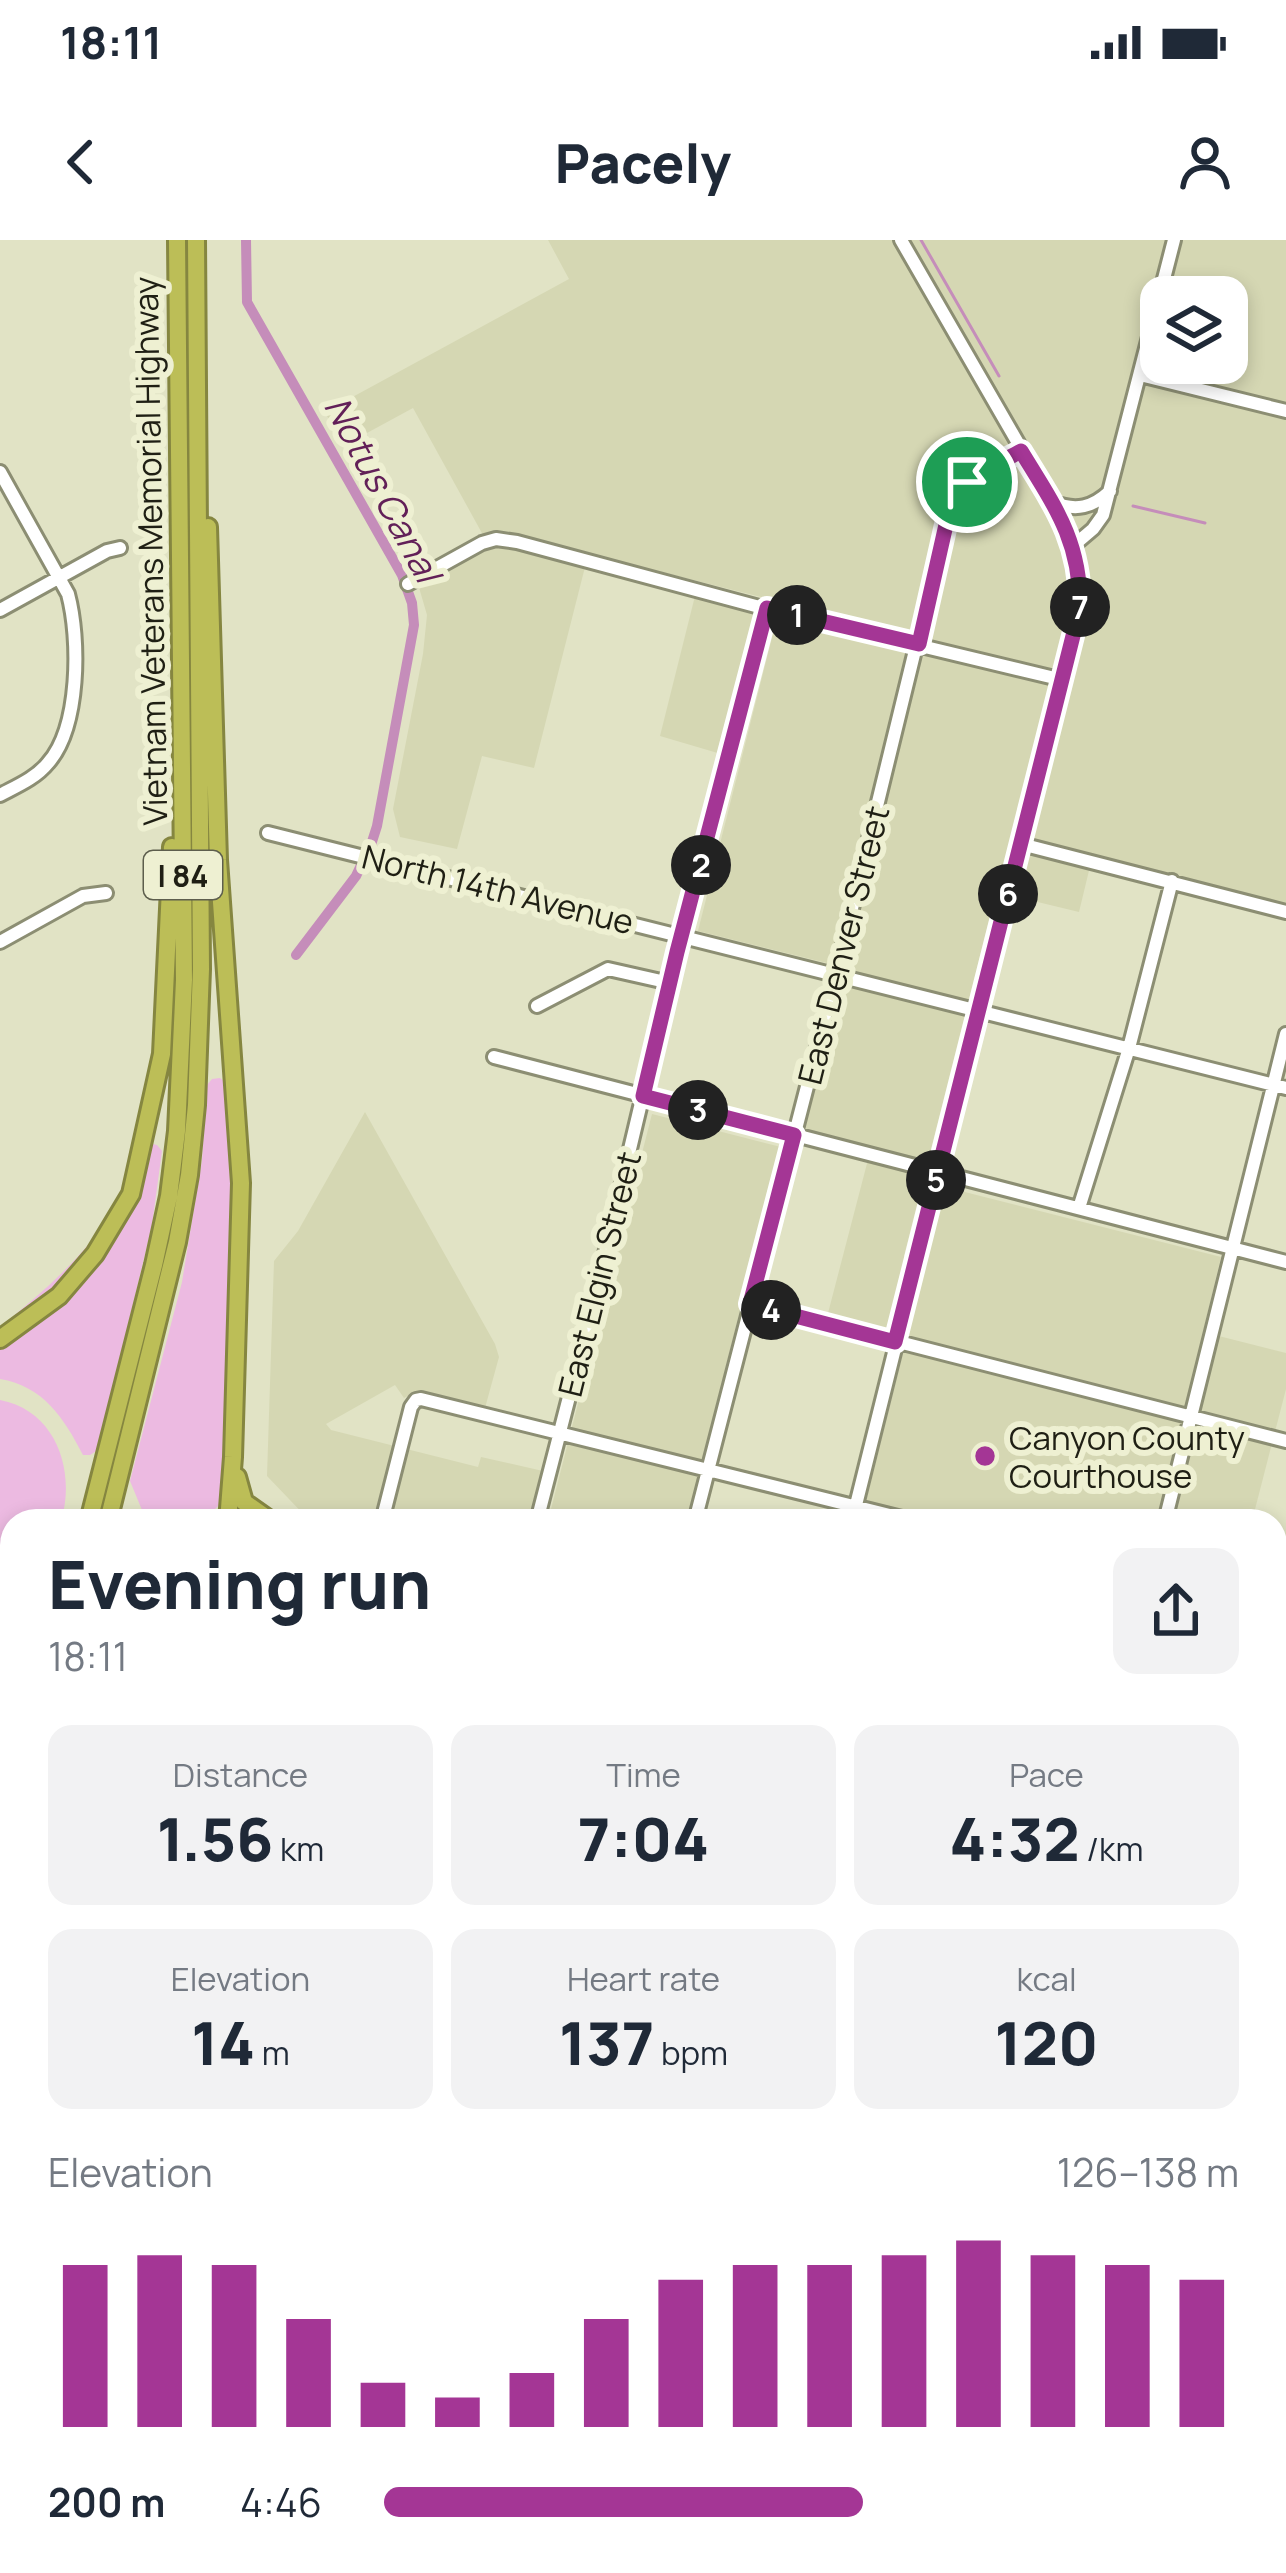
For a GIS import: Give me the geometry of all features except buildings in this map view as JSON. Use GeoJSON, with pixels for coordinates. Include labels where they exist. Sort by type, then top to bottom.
{"type":"FeatureCollection","features":[{"type":"Feature","properties":{"kind":"highway","name":"Vietnam Veterans Memorial Highway"},"geometry":{"type":"LineString","coordinates":[[92,1509],[154,1265],[178,1131],[184,980],[177,240]]}},
{"type":"Feature","properties":{"kind":"highway","name":"Vietnam Veterans Memorial Highway"},"geometry":{"type":"LineString","coordinates":[[111,1509],[177,1242],[196,1105],[201,969],[196,240]]}},
{"type":"Feature","properties":{"kind":"highway"},"geometry":{"type":"LineString","coordinates":[[197,341],[205,410],[218,860],[240,1146],[241,1241],[229,1509]]}},
{"type":"Feature","properties":{"kind":"highway"},"geometry":{"type":"LineString","coordinates":[[0,1339],[59,1296],[95,1254],[130,1194],[162,1054],[172,841],[180,780]]}},
{"type":"Feature","properties":{"kind":"highway"},"geometry":{"type":"LineString","coordinates":[[233,1457],[240,1493],[252,1509]]}},
{"type":"Feature","properties":{"kind":"street"},"geometry":{"type":"LineString","coordinates":[[855,1509],[1080,608],[1079,565],[1052,502],[901,240]]}},
{"type":"Feature","properties":{"kind":"street"},"geometry":{"type":"LineString","coordinates":[[1165,276],[1174,240]]}},
{"type":"Feature","properties":{"kind":"street"},"geometry":{"type":"LineString","coordinates":[[1073,546],[1103,514],[1140,375]]}},
{"type":"Feature","properties":{"kind":"street"},"geometry":{"type":"LineString","coordinates":[[1176,384],[1286,411]]}},
{"type":"Feature","properties":{"kind":"street","name":"East Denver Street"},"geometry":{"type":"LineString","coordinates":[[698,1509],[950,507],[967,482],[1021,451]]}},
{"type":"Feature","properties":{"kind":"street"},"geometry":{"type":"LineString","coordinates":[[0,472],[71,607],[74,667],[72,710],[64,741],[35,776],[0,795]]}},
{"type":"Feature","properties":{"kind":"street"},"geometry":{"type":"LineString","coordinates":[[1052,502],[1064,507],[1090,506],[1110,491]]}},
{"type":"Feature","properties":{"kind":"street"},"geometry":{"type":"LineString","coordinates":[[408,584],[482,543],[517,542],[1063,680]]}},
{"type":"Feature","properties":{"kind":"street"},"geometry":{"type":"LineString","coordinates":[[0,610],[107,550],[120,548]]}},
{"type":"Feature","properties":{"kind":"street","name":"East Elgin Street"},"geometry":{"type":"LineString","coordinates":[[540,1509],[767,608]]}},
{"type":"Feature","properties":{"kind":"street","name":"North 14th Avenue"},"geometry":{"type":"LineString","coordinates":[[268,833],[1280,1086]]}},
{"type":"Feature","properties":{"kind":"street"},"geometry":{"type":"LineString","coordinates":[[1021,844],[1286,912]]}},
{"type":"Feature","properties":{"kind":"street"},"geometry":{"type":"LineString","coordinates":[[1079,1208],[1129,1048],[1172,881]]}},
{"type":"Feature","properties":{"kind":"street"},"geometry":{"type":"LineString","coordinates":[[0,942],[83,896],[106,893]]}},
{"type":"Feature","properties":{"kind":"street"},"geometry":{"type":"LineString","coordinates":[[537,1006],[608,969],[670,983]]}},
{"type":"Feature","properties":{"kind":"street"},"geometry":{"type":"LineString","coordinates":[[1168,1509],[1233,1248],[1280,1086],[1286,1034]]}},
{"type":"Feature","properties":{"kind":"street"},"geometry":{"type":"LineString","coordinates":[[494,1057],[1286,1262]]}},
{"type":"Feature","properties":{"kind":"street"},"geometry":{"type":"LineString","coordinates":[[750,1304],[1286,1441]]}},
{"type":"Feature","properties":{"kind":"street"},"geometry":{"type":"LineString","coordinates":[[385,1509],[416,1400],[559,1433],[836,1509]]}},
{"type":"Feature","properties":{"kind":"shaded area"},"geometry":{"type":"Polygon","coordinates":[[[548,240],[1286,240],[1286,905],[1093,854],[1079,912],[996,892],[904,1256],[926,1262],[945,1187],[1221,1257],[1203,1332],[1286,1353],[1286,1389],[1255,1509],[864,1509],[907,1337],[827,1317],[870,1152],[802,1134],[843,967],[698,931],[781,602],[506,533],[483,535],[413,408],[343,446],[325,412],[569,279],[548,240]]]}},
{"type":"Feature","properties":{"kind":"shaded area"},"geometry":{"type":"Polygon","coordinates":[[[489,546],[585,567],[534,768],[482,756],[457,849],[400,837],[393,809],[427,615],[418,584],[489,546]]]}},
{"type":"Feature","properties":{"kind":"shaded area"},"geometry":{"type":"Polygon","coordinates":[[[695,596],[757,611],[721,754],[660,736],[695,596]]]}},
{"type":"Feature","properties":{"kind":"shaded area"},"geometry":{"type":"Polygon","coordinates":[[[220,1078],[229,1085],[234,1167],[225,1479],[215,1509],[142,1509],[130,1481],[182,1282],[202,1160],[207,1085],[220,1078]]]}},
{"type":"Feature","properties":{"kind":"shaded area"},"geometry":{"type":"Polygon","coordinates":[[[365,1112],[499,1357],[485,1408],[417,1391],[404,1398],[395,1385],[326,1424],[331,1430],[478,1467],[481,1457],[543,1471],[535,1504],[551,1509],[299,1509],[267,1476],[274,1261],[298,1231],[365,1112]]]}},
{"type":"Feature","properties":{"kind":"shaded area"},"geometry":{"type":"Polygon","coordinates":[[[652,1114],[781,1147],[690,1509],[551,1509],[652,1114]]]}},
{"type":"Feature","properties":{"kind":"shaded area"},"geometry":{"type":"Polygon","coordinates":[[[148,1143],[162,1151],[152,1225],[98,1450],[83,1455],[51,1406],[28,1389],[0,1379],[0,1327],[89,1244],[118,1203],[148,1143]]]}},
{"type":"Feature","properties":{"kind":"shaded area"},"geometry":{"type":"Polygon","coordinates":[[[0,1400],[20,1406],[48,1430],[58,1446],[66,1483],[64,1509],[0,1509],[0,1400]]]}},
{"type":"Feature","properties":{"kind":"waterway","name":"Notus Canal"},"geometry":{"type":"LineString","coordinates":[[246,240],[247,302],[402,575],[412,603],[414,625],[370,848]]}},
{"type":"Feature","properties":{"kind":"waterway"},"geometry":{"type":"LineString","coordinates":[[921,240],[999,376]]}},
{"type":"Feature","properties":{"kind":"waterway"},"geometry":{"type":"LineString","coordinates":[[1133,506],[1205,523]]}},
{"type":"Feature","properties":{"kind":"waterway","name":"Notus Canal"},"geometry":{"type":"LineString","coordinates":[[296,955],[364,859]]}},
{"type":"Feature","properties":{"kind":"place","name":"Canyon County Courthouse"},"geometry":{"type":"Point","coordinates":[985,1456]}},
{"type":"Feature","properties":{"kind":"route"},"geometry":{"type":"LineString","coordinates":[[1021,451],[1073,546],[1079,565],[1080,608],[895,1342],[750,1304],[794,1135],[643,1096],[767,608],[919,644],[950,507],[967,482],[1021,451]]}}]}
